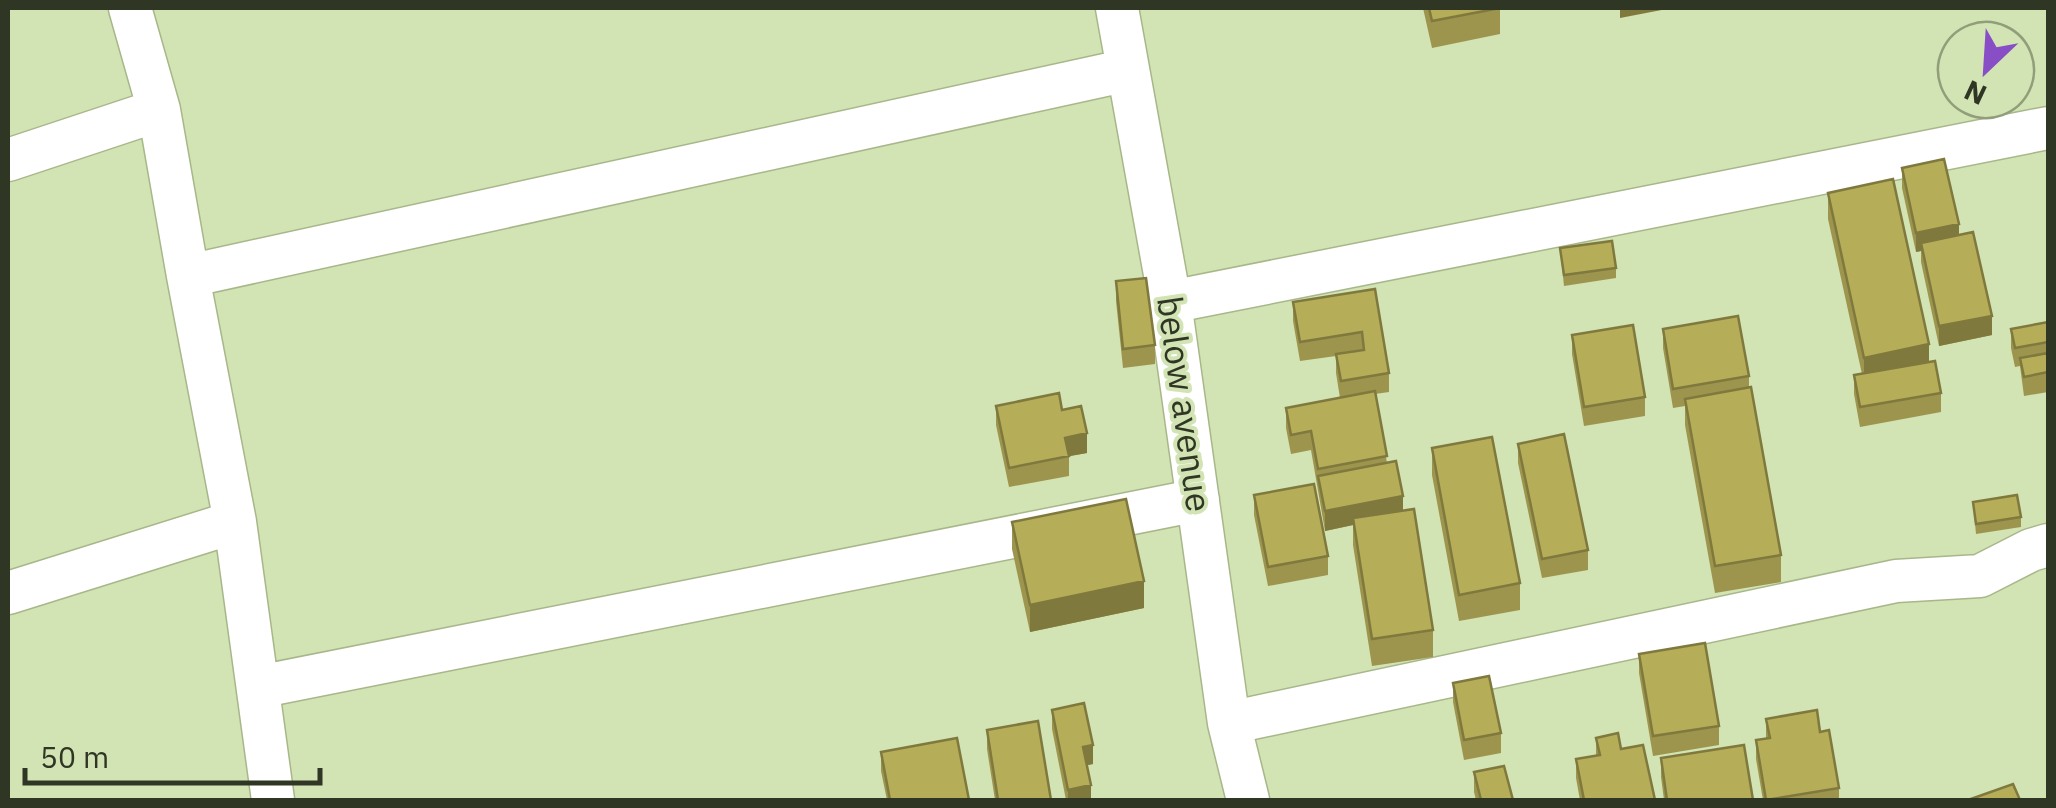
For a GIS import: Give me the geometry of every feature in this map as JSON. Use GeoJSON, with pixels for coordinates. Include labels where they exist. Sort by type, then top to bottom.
{"type":"FeatureCollection","features":[{"type":"Feature","properties":{"kind":"street"},"geometry":{"type":"LineString","coordinates":[[130,8],[159,110],[235,522],[273,800]]}},
{"type":"Feature","properties":{"kind":"street","name":"below avenue"},"geometry":{"type":"LineString","coordinates":[[1116,8],[1170,302],[1229,723],[1248,800]]}},
{"type":"Feature","properties":{"kind":"street"},"geometry":{"type":"LineString","coordinates":[[188,276],[1128,70]]}},
{"type":"Feature","properties":{"kind":"street"},"geometry":{"type":"LineString","coordinates":[[8,160],[159,110]]}},
{"type":"Feature","properties":{"kind":"street"},"geometry":{"type":"LineString","coordinates":[[1170,302],[2048,128]]}},
{"type":"Feature","properties":{"kind":"street"},"geometry":{"type":"LineString","coordinates":[[258,687],[1198,500]]}},
{"type":"Feature","properties":{"kind":"street"},"geometry":{"type":"LineString","coordinates":[[8,592],[235,522]]}},
{"type":"Feature","properties":{"kind":"street"},"geometry":{"type":"LineString","coordinates":[[1229,723],[1896,581],[1980,576],[2048,545]]}},
{"type":"Feature","properties":{"kind":"building"},"geometry":{"type":"Polygon","coordinates":[[[1429,8],[1500,8],[1432,21],[1429,8]]]}},
{"type":"Feature","properties":{"kind":"building"},"geometry":{"type":"Polygon","coordinates":[[[1944,159],[1959,224],[1916,233],[1902,168],[1944,159]]]}},
{"type":"Feature","properties":{"kind":"building"},"geometry":{"type":"Polygon","coordinates":[[[1893,179],[1929,344],[1864,358],[1828,193],[1893,179]]]}},
{"type":"Feature","properties":{"kind":"building"},"geometry":{"type":"Polygon","coordinates":[[[1973,232],[1992,316],[1939,326],[1921,243],[1973,232]]]}},
{"type":"Feature","properties":{"kind":"building"},"geometry":{"type":"Polygon","coordinates":[[[1612,241],[1616,268],[1564,275],[1560,248],[1612,241]]]}},
{"type":"Feature","properties":{"kind":"building"},"geometry":{"type":"Polygon","coordinates":[[[1146,278],[1155,345],[1123,349],[1116,281],[1146,278]]]}},
{"type":"Feature","properties":{"kind":"building"},"geometry":{"type":"Polygon","coordinates":[[[1375,289],[1389,373],[1341,381],[1336,354],[1364,350],[1362,332],[1300,342],[1293,302],[1375,289]]]}},
{"type":"Feature","properties":{"kind":"building"},"geometry":{"type":"Polygon","coordinates":[[[1738,316],[1749,376],[1673,389],[1663,329],[1738,316]]]}},
{"type":"Feature","properties":{"kind":"building"},"geometry":{"type":"Polygon","coordinates":[[[2048,322],[2048,342],[2015,348],[2011,329],[2048,322]]]}},
{"type":"Feature","properties":{"kind":"building"},"geometry":{"type":"Polygon","coordinates":[[[1633,325],[1645,397],[1584,407],[1572,335],[1633,325]]]}},
{"type":"Feature","properties":{"kind":"building"},"geometry":{"type":"Polygon","coordinates":[[[2048,353],[2048,372],[2024,377],[2020,358],[2048,353]]]}},
{"type":"Feature","properties":{"kind":"building"},"geometry":{"type":"Polygon","coordinates":[[[1935,361],[1941,393],[1860,407],[1854,375],[1935,361]]]}},
{"type":"Feature","properties":{"kind":"building"},"geometry":{"type":"Polygon","coordinates":[[[1751,387],[1781,555],[1715,566],[1685,399],[1751,387]]]}},
{"type":"Feature","properties":{"kind":"building"},"geometry":{"type":"Polygon","coordinates":[[[1375,391],[1387,456],[1318,469],[1311,431],[1291,435],[1286,408],[1375,391]]]}},
{"type":"Feature","properties":{"kind":"building"},"geometry":{"type":"Polygon","coordinates":[[[1059,393],[1062,410],[1081,406],[1087,433],[1065,438],[1069,456],[1009,468],[996,406],[1059,393]]]}},
{"type":"Feature","properties":{"kind":"building"},"geometry":{"type":"Polygon","coordinates":[[[1564,434],[1588,550],[1542,559],[1518,444],[1564,434]]]}},
{"type":"Feature","properties":{"kind":"building"},"geometry":{"type":"Polygon","coordinates":[[[1492,437],[1520,583],[1459,595],[1432,448],[1492,437]]]}},
{"type":"Feature","properties":{"kind":"building"},"geometry":{"type":"Polygon","coordinates":[[[1396,461],[1403,496],[1325,511],[1318,476],[1396,461]]]}},
{"type":"Feature","properties":{"kind":"building"},"geometry":{"type":"Polygon","coordinates":[[[1314,484],[1328,556],[1268,567],[1254,495],[1314,484]]]}},
{"type":"Feature","properties":{"kind":"building"},"geometry":{"type":"Polygon","coordinates":[[[2017,495],[2021,517],[1976,524],[1973,502],[2017,495]]]}},
{"type":"Feature","properties":{"kind":"building"},"geometry":{"type":"Polygon","coordinates":[[[1126,499],[1144,581],[1030,605],[1012,522],[1126,499]]]}},
{"type":"Feature","properties":{"kind":"building"},"geometry":{"type":"Polygon","coordinates":[[[1414,509],[1433,630],[1372,639],[1353,518],[1414,509]]]}},
{"type":"Feature","properties":{"kind":"building"},"geometry":{"type":"Polygon","coordinates":[[[1705,643],[1719,726],[1653,736],[1639,654],[1705,643]]]}},
{"type":"Feature","properties":{"kind":"building"},"geometry":{"type":"Polygon","coordinates":[[[1489,676],[1501,733],[1464,740],[1453,683],[1489,676]]]}},
{"type":"Feature","properties":{"kind":"building"},"geometry":{"type":"Polygon","coordinates":[[[1084,703],[1093,745],[1083,747],[1091,785],[1068,790],[1052,710],[1084,703]]]}},
{"type":"Feature","properties":{"kind":"building"},"geometry":{"type":"Polygon","coordinates":[[[1817,710],[1820,732],[1829,730],[1839,788],[1766,800],[1756,740],[1770,738],[1766,719],[1817,710]]]}},
{"type":"Feature","properties":{"kind":"building"},"geometry":{"type":"Polygon","coordinates":[[[1038,721],[1051,800],[998,800],[987,730],[1038,721]]]}},
{"type":"Feature","properties":{"kind":"building"},"geometry":{"type":"Polygon","coordinates":[[[1618,733],[1621,749],[1643,745],[1655,800],[1584,800],[1576,759],[1600,755],[1596,738],[1618,733]]]}},
{"type":"Feature","properties":{"kind":"building"},"geometry":{"type":"Polygon","coordinates":[[[957,738],[969,800],[890,800],[881,752],[957,738]]]}},
{"type":"Feature","properties":{"kind":"building"},"geometry":{"type":"Polygon","coordinates":[[[1744,745],[1753,800],[1667,800],[1661,758],[1744,745]]]}},
{"type":"Feature","properties":{"kind":"building"},"geometry":{"type":"Polygon","coordinates":[[[1504,766],[1513,800],[1481,800],[1474,772],[1504,766]]]}},
{"type":"Feature","properties":{"kind":"building"},"geometry":{"type":"Polygon","coordinates":[[[2013,784],[2020,800],[1968,800],[2013,784]]]}}]}
